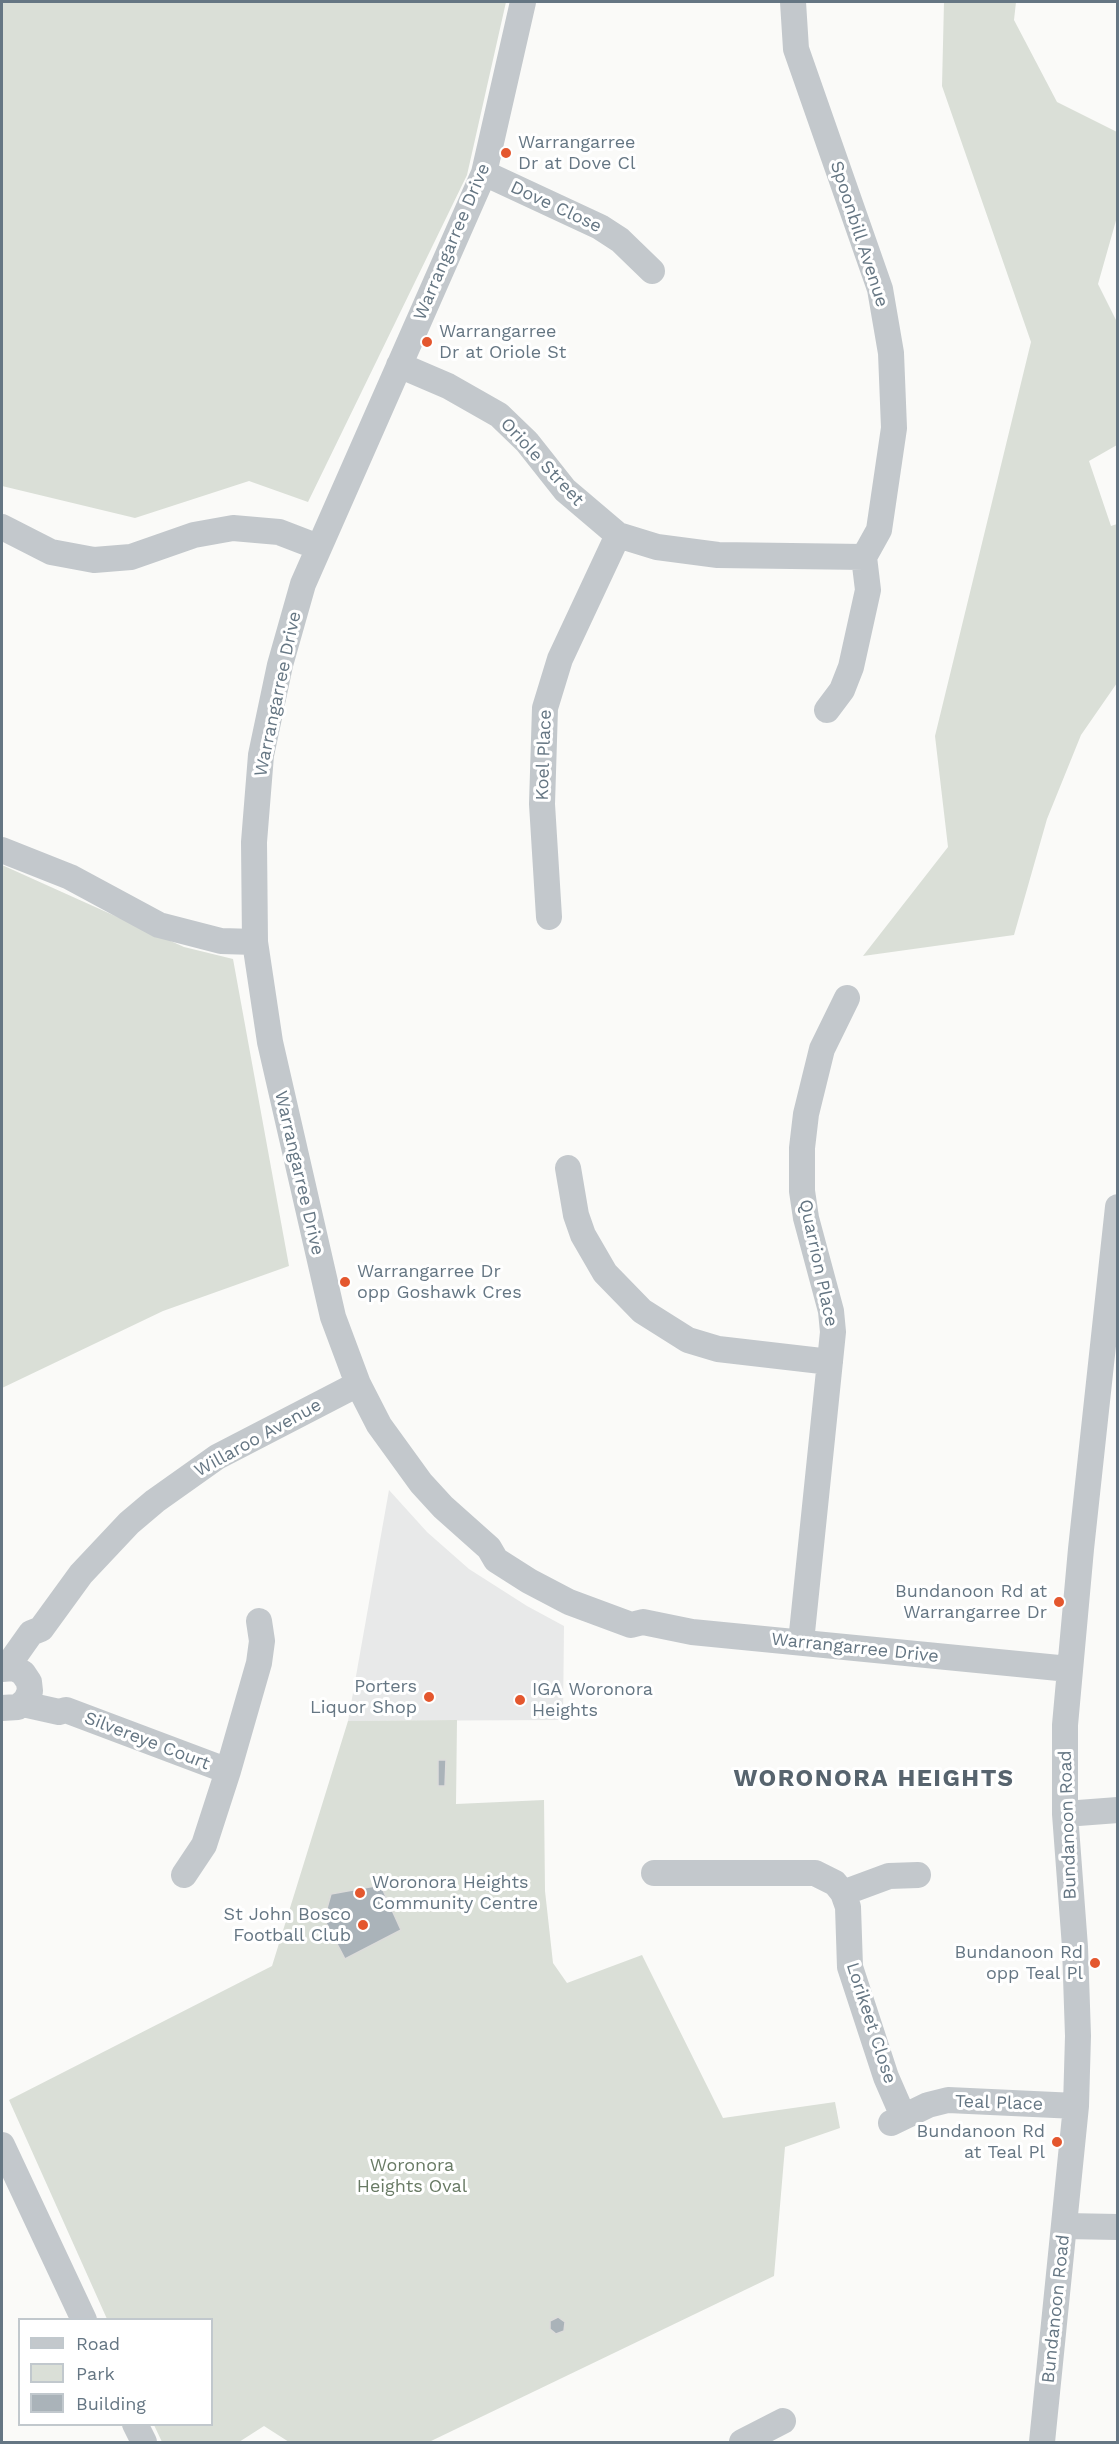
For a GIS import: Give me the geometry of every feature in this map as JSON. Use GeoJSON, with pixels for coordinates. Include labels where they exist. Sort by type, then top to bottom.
{"type":"FeatureCollection","features":[{"type":"Feature","properties":{"kind":"street","name":"Warrangarree Drive"},"geometry":{"type":"LineString","coordinates":[[523,2],[484,173],[303,584],[280,665],[261,755],[254,842],[255,942],[270,1042],[333,1317],[358,1384],[379,1425],[421,1483],[457,1520],[489,1548],[503,1551],[573,1592],[634,1614],[643,1622],[692,1632],[1069,1669]]}},
{"type":"Feature","properties":{"kind":"street","name":"Spoonbill Avenue"},"geometry":{"type":"LineString","coordinates":[[793,2],[796,49],[805,81],[868,252],[888,324],[894,428],[879,530],[864,557]]}},
{"type":"Feature","properties":{"kind":"street","name":"Dove Close"},"geometry":{"type":"LineString","coordinates":[[484,173],[600,227],[620,240],[652,271]]}},
{"type":"Feature","properties":{"kind":"street","name":"Oriole Street"},"geometry":{"type":"LineString","coordinates":[[399,364],[448,386],[499,415],[526,442],[565,490],[618,535],[657,547],[718,555],[864,557]]}},
{"type":"Feature","properties":{"kind":"street"},"geometry":{"type":"LineString","coordinates":[[2,527],[51,552],[94,560],[131,557],[194,535],[233,528],[279,532],[318,547]]}},
{"type":"Feature","properties":{"kind":"street","name":"Koel Place"},"geometry":{"type":"LineString","coordinates":[[549,917],[542,804],[545,708],[560,659],[618,535]]}},
{"type":"Feature","properties":{"kind":"street"},"geometry":{"type":"LineString","coordinates":[[826,710],[842,690],[851,667],[868,590],[864,557]]}},
{"type":"Feature","properties":{"kind":"street"},"geometry":{"type":"LineString","coordinates":[[2,850],[70,877],[159,925],[221,941],[255,942]]}},
{"type":"Feature","properties":{"kind":"street","name":"Quarrion Place"},"geometry":{"type":"LineString","coordinates":[[801,1642],[833,1332],[831,1311],[806,1218],[802,1191],[802,1148],[806,1114],[822,1049],[847,998]]}},
{"type":"Feature","properties":{"kind":"street"},"geometry":{"type":"LineString","coordinates":[[568,1168],[576,1215],[583,1235],[605,1273],[642,1311],[688,1340],[718,1349],[830,1362]]}},
{"type":"Feature","properties":{"kind":"street","name":"Bundanoon Road"},"geometry":{"type":"LineString","coordinates":[[1042,2442],[1076,2106],[1078,2036],[1075,1947],[1065,1814],[1069,1669],[1118,1208]]}},
{"type":"Feature","properties":{"kind":"street","name":"Willaroo Avenue"},"geometry":{"type":"LineString","coordinates":[[13,1694],[42,1638],[41,1629],[81,1574],[129,1524],[173,1487],[243,1443],[358,1384]]}},
{"type":"Feature","properties":{"kind":"street","name":"Silvereye Court"},"geometry":{"type":"LineString","coordinates":[[184,1875],[204,1845],[228,1771],[260,1662],[262,1641],[260,1621]]}},
{"type":"Feature","properties":{"kind":"street","name":"Silvereye Court"},"geometry":{"type":"LineString","coordinates":[[13,1694],[59,1712],[66,1710],[228,1771]]}},
{"type":"Feature","properties":{"kind":"street"},"geometry":{"type":"LineString","coordinates":[[1065,1814],[1118,1810]]}},
{"type":"Feature","properties":{"kind":"street"},"geometry":{"type":"LineString","coordinates":[[654,1873],[815,1873],[826,1877],[843,1893],[889,1876],[918,1875]]}},
{"type":"Feature","properties":{"kind":"street","name":"Lorikeet Close"},"geometry":{"type":"LineString","coordinates":[[843,1893],[849,1919],[850,1966],[886,2077],[897,2120]]}},
{"type":"Feature","properties":{"kind":"street","name":"Teal Place"},"geometry":{"type":"LineString","coordinates":[[897,2120],[948,2100],[1076,2106]]}},
{"type":"Feature","properties":{"kind":"street"},"geometry":{"type":"LineString","coordinates":[[2,2145],[84,2318]]}},
{"type":"Feature","properties":{"kind":"street"},"geometry":{"type":"LineString","coordinates":[[1065,2226],[1118,2227]]}},
{"type":"Feature","properties":{"kind":"street"},"geometry":{"type":"LineString","coordinates":[[742,2442],[783,2421]]}},
{"type":"Feature","properties":{"kind":"street"},"geometry":{"type":"LineString","coordinates":[[136,2426],[144,2442]]}},
{"type":"Feature","properties":{"kind":"shaded area"},"geometry":{"type":"Polygon","coordinates":[[[389,1490],[427,1532],[469,1569],[527,1606],[564,1626],[563,1720],[348,1721],[389,1490]]]}},
{"type":"Feature","properties":{"kind":"green space"},"geometry":{"type":"Polygon","coordinates":[[[2,2],[506,2],[467,175],[308,502],[249,481],[135,518],[2,486],[2,2]]]}},
{"type":"Feature","properties":{"kind":"green space"},"geometry":{"type":"Polygon","coordinates":[[[944,2],[1016,2],[1014,20],[1057,102],[1117,132],[1117,217],[1098,284],[1117,322],[1117,445],[1089,461],[1111,526],[1117,524],[1117,683],[1081,735],[1047,819],[1014,935],[863,956],[948,847],[935,736],[1031,342],[942,86],[944,2]]]}},
{"type":"Feature","properties":{"kind":"green space"},"geometry":{"type":"Polygon","coordinates":[[[2,865],[184,947],[233,959],[289,1266],[163,1311],[2,1388],[2,865]]]}},
{"type":"Feature","properties":{"kind":"green space","name":"Woronora Heights Oval"},"geometry":{"type":"Polygon","coordinates":[[[457,1720],[456,1804],[544,1800],[545,1891],[553,1963],[567,1983],[642,1955],[723,2118],[835,2102],[840,2128],[785,2147],[774,2276],[429,2442],[289,2442],[264,2426],[239,2442],[162,2442],[154,2426],[213,2426],[213,2318],[107,2318],[9,2100],[272,1966],[348,1721],[457,1720]]]}},
{"type":"Feature","properties":{"kind":"building"},"geometry":{"type":"Polygon","coordinates":[[[438,1760],[446,1760],[445,1786],[438,1786],[438,1760]]]}},
{"type":"Feature","properties":{"kind":"building","name":"St John Bosco Football Club"},"geometry":{"type":"Polygon","coordinates":[[[375,1886],[377,1891],[382,1888],[401,1930],[345,1959],[324,1919],[331,1894],[375,1886]]]}},
{"type":"Feature","properties":{"kind":"building"},"geometry":{"type":"Polygon","coordinates":[[[558,2317],[565,2322],[564,2331],[556,2334],[550,2329],[550,2321],[558,2317]]]}},
{"type":"Feature","properties":{"kind":"place","name":"Warrangarree Dr at Dove Cl"},"geometry":{"type":"Point","coordinates":[506,153]}},
{"type":"Feature","properties":{"kind":"place","name":"Warrangarree Dr at Oriole St"},"geometry":{"type":"Point","coordinates":[427,342]}},
{"type":"Feature","properties":{"kind":"place","name":"Warrangarree Dr opp Goshawk Cres"},"geometry":{"type":"Point","coordinates":[345,1282]}},
{"type":"Feature","properties":{"kind":"place","name":"Bundanoon Rd at Warrangarree Dr"},"geometry":{"type":"Point","coordinates":[1059,1602]}},
{"type":"Feature","properties":{"kind":"place","name":"Porters Liquor Shop"},"geometry":{"type":"Point","coordinates":[429,1697]}},
{"type":"Feature","properties":{"kind":"place","name":"IGA Woronora Heights"},"geometry":{"type":"Point","coordinates":[520,1700]}},
{"type":"Feature","properties":{"kind":"place","name":"Woronora Heights Community Centre"},"geometry":{"type":"Point","coordinates":[360,1893]}},
{"type":"Feature","properties":{"kind":"place","name":"St John Bosco Football Club"},"geometry":{"type":"Point","coordinates":[363,1925]}},
{"type":"Feature","properties":{"kind":"place","name":"Bundanoon Rd opp Teal Pl"},"geometry":{"type":"Point","coordinates":[1095,1963]}},
{"type":"Feature","properties":{"kind":"place","name":"Bundanoon Rd at Teal Pl"},"geometry":{"type":"Point","coordinates":[1057,2142]}},
{"type":"Feature","properties":{"kind":"district","name":"WORONORA HEIGHTS"},"geometry":{"type":"Point","coordinates":[874,1779]}}]}
